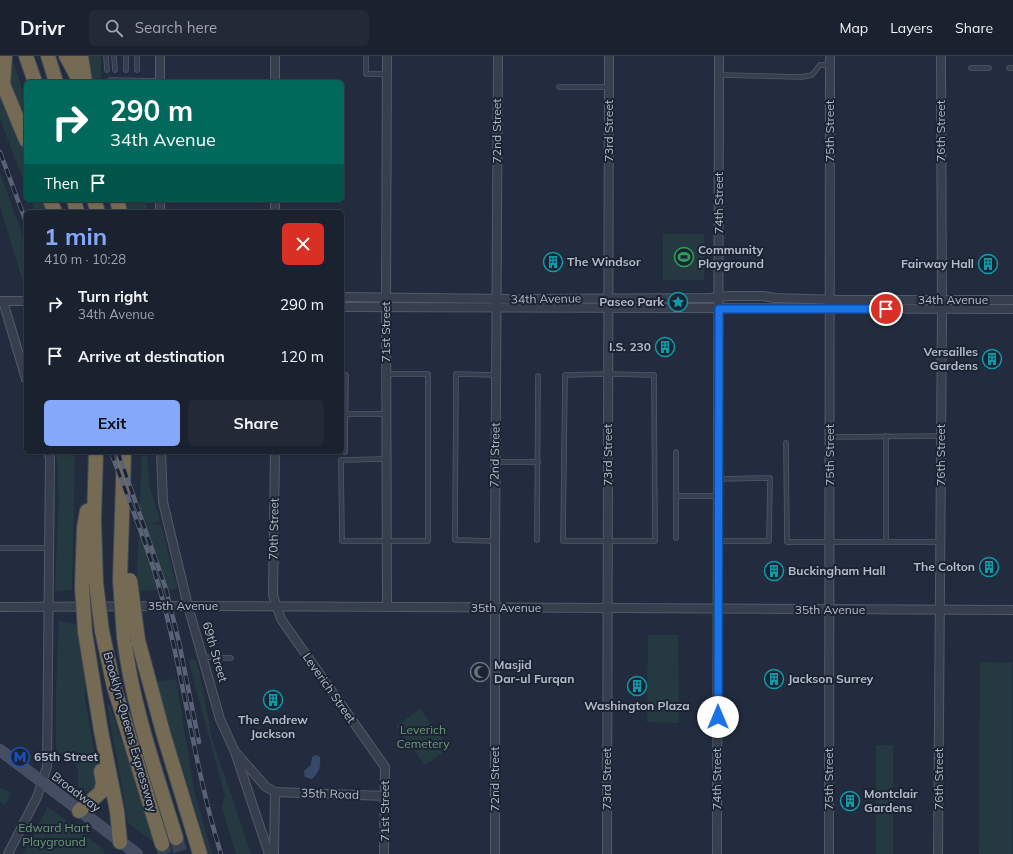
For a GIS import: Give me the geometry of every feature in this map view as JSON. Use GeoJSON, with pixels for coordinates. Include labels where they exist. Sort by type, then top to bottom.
{"type":"FeatureCollection","features":[{"type":"Feature","properties":{"kind":"highway"},"geometry":{"type":"LineString","coordinates":[[5,56],[2,81],[24,135]]}},
{"type":"Feature","properties":{"kind":"highway"},"geometry":{"type":"LineString","coordinates":[[66,56],[79,80]]}},
{"type":"Feature","properties":{"kind":"highway"},"geometry":{"type":"LineString","coordinates":[[81,56],[86,80]]}},
{"type":"Feature","properties":{"kind":"highway"},"geometry":{"type":"LineString","coordinates":[[27,59],[34,80]]}},
{"type":"Feature","properties":{"kind":"highway"},"geometry":{"type":"LineString","coordinates":[[49,60],[55,80]]}},
{"type":"Feature","properties":{"kind":"highway","name":"Brooklyn-Queens Expressway"},"geometry":{"type":"LineString","coordinates":[[96,454],[94,520],[96,583],[102,631],[114,687],[162,844]]}},
{"type":"Feature","properties":{"kind":"highway","name":"Brooklyn-Queens Expressway"},"geometry":{"type":"LineString","coordinates":[[124,454],[121,540],[131,639],[129,670],[139,715],[176,838]]}},
{"type":"Feature","properties":{"kind":"highway"},"geometry":{"type":"LineString","coordinates":[[95,468],[84,528],[82,586],[85,632],[101,731],[117,811],[121,848]]}},
{"type":"Feature","properties":{"kind":"highway"},"geometry":{"type":"LineString","coordinates":[[131,639],[162,730],[200,854]]}},
{"type":"Feature","properties":{"kind":"highway"},"geometry":{"type":"LineString","coordinates":[[79,811],[98,796],[103,788],[98,750],[101,731]]}},
{"type":"Feature","properties":{"kind":"main road","name":"Broadway"},"geometry":{"type":"LineString","coordinates":[[0,750],[79,811],[121,848],[137,854]]}},
{"type":"Feature","properties":{"kind":"street"},"geometry":{"type":"LineString","coordinates":[[160,56],[160,80]]}},
{"type":"Feature","properties":{"kind":"street"},"geometry":{"type":"LineString","coordinates":[[275,56],[275,80]]}},
{"type":"Feature","properties":{"kind":"street","name":"71st Street"},"geometry":{"type":"LineString","coordinates":[[387,56],[387,607]]}},
{"type":"Feature","properties":{"kind":"street","name":"72nd Street"},"geometry":{"type":"LineString","coordinates":[[495,854],[494,608],[498,56]]}},
{"type":"Feature","properties":{"kind":"street","name":"73rd Street"},"geometry":{"type":"LineString","coordinates":[[607,854],[609,56]]}},
{"type":"Feature","properties":{"kind":"street","name":"74th Street"},"geometry":{"type":"LineString","coordinates":[[717,854],[719,309],[718,56]]}},
{"type":"Feature","properties":{"kind":"street","name":"75th Street"},"geometry":{"type":"LineString","coordinates":[[829,854],[830,56]]}},
{"type":"Feature","properties":{"kind":"street","name":"76th Street"},"geometry":{"type":"LineString","coordinates":[[938,854],[941,436],[941,56]]}},
{"type":"Feature","properties":{"kind":"street","name":"34th Avenue"},"geometry":{"type":"LineString","coordinates":[[344,308],[386,308],[608,298],[762,296],[775,298],[830,299],[1013,309]]}},
{"type":"Feature","properties":{"kind":"street","name":"34th Avenue"},"geometry":{"type":"LineString","coordinates":[[344,297],[608,308],[719,309],[830,309],[941,305],[1013,300]]}},
{"type":"Feature","properties":{"kind":"street"},"geometry":{"type":"LineString","coordinates":[[24,301],[1,301],[24,372]]}},
{"type":"Feature","properties":{"kind":"street"},"geometry":{"type":"LineString","coordinates":[[8,854],[37,797],[47,767],[50,458],[49,454]]}},
{"type":"Feature","properties":{"kind":"street","name":"69th Street"},"geometry":{"type":"LineString","coordinates":[[161,454],[163,502],[188,606],[220,719],[235,752],[269,854]]}},
{"type":"Feature","properties":{"kind":"street","name":"70th Street"},"geometry":{"type":"LineString","coordinates":[[274,454],[274,595],[277,606]]}},
{"type":"Feature","properties":{"kind":"street","name":"35th Avenue"},"geometry":{"type":"LineString","coordinates":[[0,607],[277,606],[607,609],[1013,610]]}},
{"type":"Feature","properties":{"kind":"street","name":"Leverich Street"},"geometry":{"type":"LineString","coordinates":[[277,606],[281,619],[385,767]]}},
{"type":"Feature","properties":{"kind":"street"},"geometry":{"type":"LineString","coordinates":[[235,752],[266,787],[275,792],[274,854]]}},
{"type":"Feature","properties":{"kind":"street","name":"71st Street"},"geometry":{"type":"LineString","coordinates":[[384,854],[385,767]]}},
{"type":"Feature","properties":{"kind":"street","name":"35th Road"},"geometry":{"type":"LineString","coordinates":[[275,792],[384,796]]}},
{"type":"Feature","properties":{"kind":"lane"},"geometry":{"type":"LineString","coordinates":[[106,56],[107,70]]}},
{"type":"Feature","properties":{"kind":"lane"},"geometry":{"type":"LineString","coordinates":[[114,56],[115,70]]}},
{"type":"Feature","properties":{"kind":"lane"},"geometry":{"type":"LineString","coordinates":[[126,56],[126,70]]}},
{"type":"Feature","properties":{"kind":"lane"},"geometry":{"type":"LineString","coordinates":[[137,56],[137,70]]}},
{"type":"Feature","properties":{"kind":"lane"},"geometry":{"type":"LineString","coordinates":[[366,56],[366,74],[387,74]]}},
{"type":"Feature","properties":{"kind":"lane"},"geometry":{"type":"LineString","coordinates":[[719,75],[802,78],[812,75],[820,65],[831,65]]}},
{"type":"Feature","properties":{"kind":"lane"},"geometry":{"type":"LineString","coordinates":[[971,68],[989,68]]}},
{"type":"Feature","properties":{"kind":"lane"},"geometry":{"type":"LineString","coordinates":[[559,87],[609,87]]}},
{"type":"Feature","properties":{"kind":"lane"},"geometry":{"type":"LineString","coordinates":[[386,374],[428,374],[428,541],[342,541],[341,460],[386,459]]}},
{"type":"Feature","properties":{"kind":"lane"},"geometry":{"type":"LineString","coordinates":[[495,541],[455,540],[455,524],[456,374],[496,375]]}},
{"type":"Feature","properties":{"kind":"lane"},"geometry":{"type":"LineString","coordinates":[[345,452],[346,375]]}},
{"type":"Feature","properties":{"kind":"lane"},"geometry":{"type":"LineString","coordinates":[[566,375],[654,375],[655,541],[608,541],[563,541],[566,375]]}},
{"type":"Feature","properties":{"kind":"lane"},"geometry":{"type":"LineString","coordinates":[[538,376],[538,540]]}},
{"type":"Feature","properties":{"kind":"lane"},"geometry":{"type":"LineString","coordinates":[[345,414],[386,414]]}},
{"type":"Feature","properties":{"kind":"lane"},"geometry":{"type":"LineString","coordinates":[[886,436],[886,541]]}},
{"type":"Feature","properties":{"kind":"lane"},"geometry":{"type":"LineString","coordinates":[[830,437],[941,436]]}},
{"type":"Feature","properties":{"kind":"lane"},"geometry":{"type":"LineString","coordinates":[[786,444],[787,542],[940,542]]}},
{"type":"Feature","properties":{"kind":"lane"},"geometry":{"type":"LineString","coordinates":[[676,452],[676,538]]}},
{"type":"Feature","properties":{"kind":"lane"},"geometry":{"type":"LineString","coordinates":[[495,462],[538,462]]}},
{"type":"Feature","properties":{"kind":"lane"},"geometry":{"type":"LineString","coordinates":[[718,479],[770,478],[769,541],[718,541]]}},
{"type":"Feature","properties":{"kind":"lane"},"geometry":{"type":"LineString","coordinates":[[677,496],[718,496]]}},
{"type":"Feature","properties":{"kind":"lane"},"geometry":{"type":"LineString","coordinates":[[0,548],[49,548]]}},
{"type":"Feature","properties":{"kind":"lane"},"geometry":{"type":"LineString","coordinates":[[202,657],[231,658]]}},
{"type":"Feature","properties":{"kind":"green space"},"geometry":{"type":"Polygon","coordinates":[[[88,56],[101,56],[101,78],[91,80],[88,56]]]}},
{"type":"Feature","properties":{"kind":"green space"},"geometry":{"type":"Polygon","coordinates":[[[13,62],[24,94],[24,119],[9,77],[13,62]]]}},
{"type":"Feature","properties":{"kind":"green space"},"geometry":{"type":"Polygon","coordinates":[[[0,94],[24,149],[24,182],[0,119],[0,94]]]}},
{"type":"Feature","properties":{"kind":"green space"},"geometry":{"type":"Polygon","coordinates":[[[0,173],[24,239],[24,279],[22,279],[0,206],[0,173]]]}},
{"type":"Feature","properties":{"kind":"green space"},"geometry":{"type":"Polygon","coordinates":[[[32,202],[45,202],[48,210],[34,210],[32,202]]]}},
{"type":"Feature","properties":{"kind":"green space"},"geometry":{"type":"Polygon","coordinates":[[[122,202],[147,202],[147,210],[124,210],[122,202]]]}},
{"type":"Feature","properties":{"kind":"green space","name":"Community Playground"},"geometry":{"type":"Polygon","coordinates":[[[663,234],[704,234],[704,280],[663,280],[663,234]]]}},
{"type":"Feature","properties":{"kind":"green space"},"geometry":{"type":"Polygon","coordinates":[[[55,454],[75,454],[72,590],[55,591],[59,494],[58,465],[55,454]]]}},
{"type":"Feature","properties":{"kind":"green space"},"geometry":{"type":"Polygon","coordinates":[[[142,454],[147,454],[149,484],[160,521],[151,524],[161,525],[177,587],[175,589],[139,591],[137,573],[142,454]]]}},
{"type":"Feature","properties":{"kind":"green space"},"geometry":{"type":"Polygon","coordinates":[[[59,621],[76,624],[85,666],[85,700],[99,779],[95,788],[91,792],[78,787],[78,769],[72,757],[56,752],[56,690],[59,621]]]}},
{"type":"Feature","properties":{"kind":"green space"},"geometry":{"type":"Polygon","coordinates":[[[648,635],[678,635],[679,723],[647,722],[648,635]]]}},
{"type":"Feature","properties":{"kind":"green space"},"geometry":{"type":"Polygon","coordinates":[[[188,659],[196,660],[212,739],[251,854],[236,854],[222,807],[225,796],[188,659]]]}},
{"type":"Feature","properties":{"kind":"green space"},"geometry":{"type":"Polygon","coordinates":[[[980,662],[1012,663],[1012,854],[979,854],[980,662]]]}},
{"type":"Feature","properties":{"kind":"green space"},"geometry":{"type":"Polygon","coordinates":[[[176,679],[194,790],[212,854],[209,854],[156,682],[176,679]]]}},
{"type":"Feature","properties":{"kind":"green space"},"geometry":{"type":"Polygon","coordinates":[[[107,703],[110,706],[155,843],[128,823],[107,703]]]}},
{"type":"Feature","properties":{"kind":"green space","name":"Leverich Cemetery"},"geometry":{"type":"Polygon","coordinates":[[[420,709],[449,748],[425,765],[396,726],[420,709]]]}},
{"type":"Feature","properties":{"kind":"green space"},"geometry":{"type":"Polygon","coordinates":[[[876,745],[893,745],[893,854],[876,854],[876,745]]]}},
{"type":"Feature","properties":{"kind":"green space"},"geometry":{"type":"Polygon","coordinates":[[[0,788],[11,793],[5,805],[0,802],[0,788]]]}},
{"type":"Feature","properties":{"kind":"green space","name":"Edward Hart Playground"},"geometry":{"type":"Polygon","coordinates":[[[48,807],[104,850],[104,854],[23,854],[48,807]]]}},
{"type":"Feature","properties":{"kind":"water"},"geometry":{"type":"Polygon","coordinates":[[[316,755],[320,757],[320,767],[318,772],[312,779],[305,777],[304,771],[311,765],[312,757],[316,755]]]}},
{"type":"Feature","properties":{"kind":"tunnel"},"geometry":{"type":"LineString","coordinates":[[176,838],[181,854]]}},
{"type":"Feature","properties":{"kind":"tunnel"},"geometry":{"type":"LineString","coordinates":[[162,844],[165,854]]}},
{"type":"Feature","properties":{"kind":"railway"},"geometry":{"type":"LineString","coordinates":[[0,152],[24,217]]}},
{"type":"Feature","properties":{"kind":"railway"},"geometry":{"type":"LineString","coordinates":[[112,454],[160,589],[205,794],[221,854]]}},
{"type":"Feature","properties":{"kind":"railway"},"geometry":{"type":"LineString","coordinates":[[119,454],[166,589],[179,642],[199,742]]}},
{"type":"Feature","properties":{"kind":"place","name":"Community Playground"},"geometry":{"type":"Point","coordinates":[684,257]}},
{"type":"Feature","properties":{"kind":"place","name":"The Windsor"},"geometry":{"type":"Point","coordinates":[553,262]}},
{"type":"Feature","properties":{"kind":"place","name":"Fairway Hall"},"geometry":{"type":"Point","coordinates":[988,264]}},
{"type":"Feature","properties":{"kind":"place","name":"Paseo Park"},"geometry":{"type":"Point","coordinates":[678,302]}},
{"type":"Feature","properties":{"kind":"place","name":"I.S. 230"},"geometry":{"type":"Point","coordinates":[665,347]}},
{"type":"Feature","properties":{"kind":"place","name":"Versailles Gardens"},"geometry":{"type":"Point","coordinates":[992,359]}},
{"type":"Feature","properties":{"kind":"place","name":"The Colton"},"geometry":{"type":"Point","coordinates":[989,567]}},
{"type":"Feature","properties":{"kind":"place","name":"Buckingham Hall"},"geometry":{"type":"Point","coordinates":[774,571]}},
{"type":"Feature","properties":{"kind":"place","name":"Masjid Dar-ul Furqan"},"geometry":{"type":"Point","coordinates":[480,672]}},
{"type":"Feature","properties":{"kind":"place","name":"Jackson Surrey"},"geometry":{"type":"Point","coordinates":[774,679]}},
{"type":"Feature","properties":{"kind":"place","name":"Washington Plaza"},"geometry":{"type":"Point","coordinates":[637,686]}},
{"type":"Feature","properties":{"kind":"place","name":"The Andrew Jackson"},"geometry":{"type":"Point","coordinates":[273,700]}},
{"type":"Feature","properties":{"kind":"place","name":"65th Street"},"geometry":{"type":"Point","coordinates":[20,757]}},
{"type":"Feature","properties":{"kind":"place","name":"Montclair Gardens"},"geometry":{"type":"Point","coordinates":[850,801]}},
{"type":"Feature","properties":{"kind":"route"},"geometry":{"type":"LineString","coordinates":[[718,717],[719,309],[886,309]]}}]}
